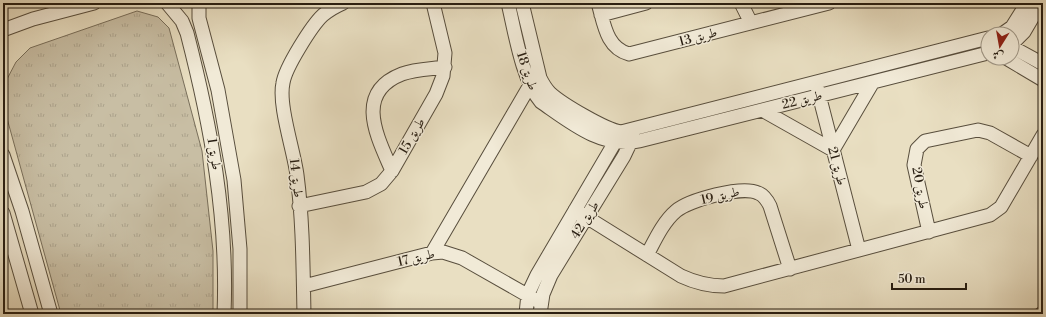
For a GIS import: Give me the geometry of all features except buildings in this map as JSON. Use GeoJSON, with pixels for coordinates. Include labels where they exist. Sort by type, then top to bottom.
{"type":"FeatureCollection","features":[{"type":"Feature","properties":{"kind":"street"},"geometry":{"type":"LineString","coordinates":[[3,30],[33,19],[94,3]]}},
{"type":"Feature","properties":{"kind":"street","name":"طريق 1"},"geometry":{"type":"LineString","coordinates":[[167,3],[182,21],[187,34],[212,140],[223,234],[224,314]]}},
{"type":"Feature","properties":{"kind":"street","name":"طريق 1"},"geometry":{"type":"LineString","coordinates":[[199,3],[199,18],[218,90],[232,165],[240,249],[240,314]]}},
{"type":"Feature","properties":{"kind":"street","name":"طريق 14"},"geometry":{"type":"LineString","coordinates":[[304,314],[304,286],[297,175],[282,95],[282,83],[301,47],[323,16],[343,3]]}},
{"type":"Feature","properties":{"kind":"street","name":"طريق 15"},"geometry":{"type":"LineString","coordinates":[[299,206],[366,192],[381,184],[392,171],[436,94],[445,67],[443,40],[433,3]]}},
{"type":"Feature","properties":{"kind":"street","name":"طريق 18"},"geometry":{"type":"LineString","coordinates":[[508,3],[530,85],[540,102],[596,137],[618,137]]}},
{"type":"Feature","properties":{"kind":"street","name":"طريق 18"},"geometry":{"type":"LineString","coordinates":[[522,3],[542,82],[550,93],[605,126],[618,137]]}},
{"type":"Feature","properties":{"kind":"street"},"geometry":{"type":"LineString","coordinates":[[600,9],[646,3]]}},
{"type":"Feature","properties":{"kind":"street"},"geometry":{"type":"LineString","coordinates":[[741,3],[752,23]]}},
{"type":"Feature","properties":{"kind":"street","name":"طريق 13"},"geometry":{"type":"LineString","coordinates":[[600,9],[609,40],[618,50],[629,54],[752,23],[797,7],[829,3]]}},
{"type":"Feature","properties":{"kind":"street"},"geometry":{"type":"LineString","coordinates":[[1013,26],[1027,3]]}},
{"type":"Feature","properties":{"kind":"street"},"geometry":{"type":"LineString","coordinates":[[1020,36],[1042,3]]}},
{"type":"Feature","properties":{"kind":"street","name":"طريق 22"},"geometry":{"type":"LineString","coordinates":[[618,137],[637,128],[980,41]]}},
{"type":"Feature","properties":{"kind":"street"},"geometry":{"type":"LineString","coordinates":[[1020,50],[1043,64]]}},
{"type":"Feature","properties":{"kind":"street","name":"طريق 22"},"geometry":{"type":"LineString","coordinates":[[618,137],[631,143],[980,54]]}},
{"type":"Feature","properties":{"kind":"street"},"geometry":{"type":"LineString","coordinates":[[1019,66],[1043,80]]}},
{"type":"Feature","properties":{"kind":"street"},"geometry":{"type":"LineString","coordinates":[[392,171],[379,142],[372,117],[373,106],[377,95],[384,85],[404,74],[445,67]]}},
{"type":"Feature","properties":{"kind":"street"},"geometry":{"type":"LineString","coordinates":[[432,253],[539,70]]}},
{"type":"Feature","properties":{"kind":"street","name":"طريق 21"},"geometry":{"type":"LineString","coordinates":[[816,82],[818,96],[860,250]]}},
{"type":"Feature","properties":{"kind":"street"},"geometry":{"type":"LineString","coordinates":[[762,110],[833,150],[873,82]]}},
{"type":"Feature","properties":{"kind":"street","name":"طريق 42"},"geometry":{"type":"LineString","coordinates":[[541,309],[550,275],[631,143],[637,128]]}},
{"type":"Feature","properties":{"kind":"street","name":"طريق 20"},"geometry":{"type":"LineString","coordinates":[[929,232],[914,165],[917,149],[925,142],[978,130],[990,133],[1031,156]]}},
{"type":"Feature","properties":{"kind":"street"},"geometry":{"type":"LineString","coordinates":[[575,210],[681,276],[695,283],[709,286],[724,286],[990,215],[1002,207],[1043,135]]}},
{"type":"Feature","properties":{"kind":"street","name":"طريق 42"},"geometry":{"type":"LineString","coordinates":[[526,314],[528,296],[537,275],[618,137]]}},
{"type":"Feature","properties":{"kind":"street"},"geometry":{"type":"LineString","coordinates":[[3,155],[22,210],[51,314]]}},
{"type":"Feature","properties":{"kind":"street","name":"طريق 19"},"geometry":{"type":"LineString","coordinates":[[646,255],[666,223],[681,207],[707,197],[750,190],[766,198],[770,206],[790,269]]}},
{"type":"Feature","properties":{"kind":"street"},"geometry":{"type":"LineString","coordinates":[[3,213],[7,237],[30,309],[47,298]]}},
{"type":"Feature","properties":{"kind":"street","name":"طريق 17"},"geometry":{"type":"LineString","coordinates":[[304,286],[432,253],[453,254],[528,296],[541,309]]}},
{"type":"Feature","properties":{"kind":"green space"},"geometry":{"type":"Polygon","coordinates":[[[137,11],[158,17],[169,28],[202,151],[213,251],[213,314],[61,314],[5,111],[6,81],[16,62],[30,48],[137,11]]]}}]}
